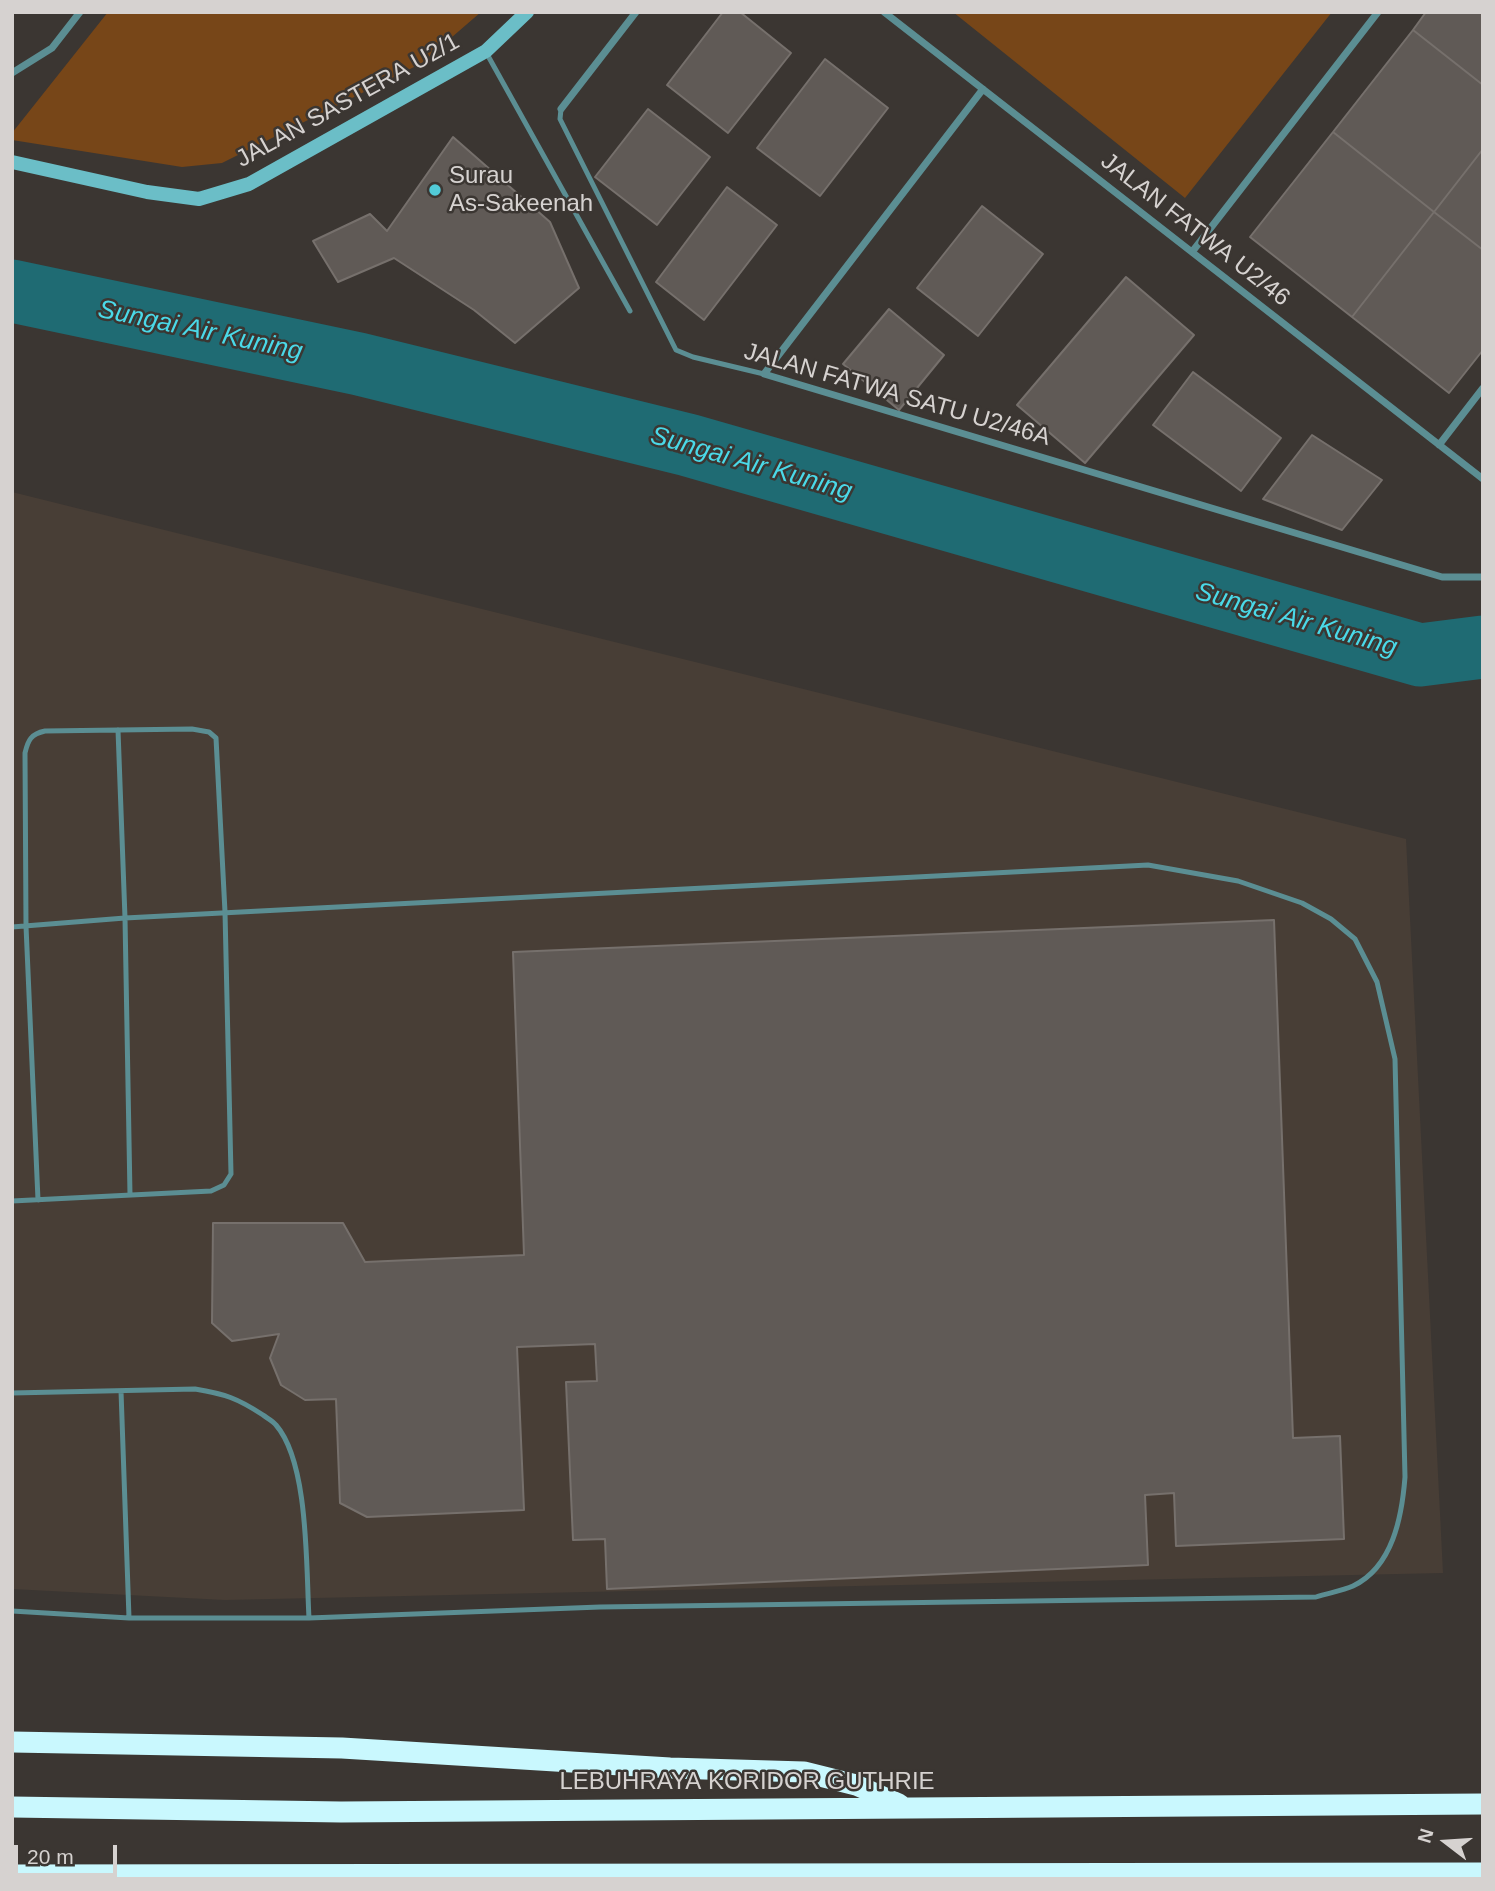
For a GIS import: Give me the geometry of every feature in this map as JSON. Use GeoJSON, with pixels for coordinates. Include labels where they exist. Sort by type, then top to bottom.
{"type":"FeatureCollection","features":[{"type":"Feature","properties":{"kind":"highway"},"geometry":{"type":"LineString","coordinates":[[12,1742],[342,1748],[670,1768],[804,1772],[856,1785],[904,1807]]}},
{"type":"Feature","properties":{"kind":"highway","name":"LEBUHRAYA KORIDOR GUTHRIE"},"geometry":{"type":"LineString","coordinates":[[12,1807],[341,1812],[1483,1804]]}},
{"type":"Feature","properties":{"kind":"highway"},"geometry":{"type":"LineString","coordinates":[[12,1875],[867,1876],[1483,1873]]}},
{"type":"Feature","properties":{"kind":"street"},"geometry":{"type":"LineString","coordinates":[[12,73],[52,48],[80,12]]}},
{"type":"Feature","properties":{"kind":"street","name":"JALAN SASTERA U2/1"},"geometry":{"type":"LineString","coordinates":[[12,162],[147,192],[200,199],[249,184],[486,51],[527,12]]}},
{"type":"Feature","properties":{"kind":"street","name":"JALAN FATWA SATU U2/46A"},"geometry":{"type":"LineString","coordinates":[[561,109],[636,12]]}},
{"type":"Feature","properties":{"kind":"street","name":"JALAN FATWA U2/46"},"geometry":{"type":"LineString","coordinates":[[884,12],[1483,479]]}},
{"type":"Feature","properties":{"kind":"street"},"geometry":{"type":"LineString","coordinates":[[1192,252],[1378,12]]}},
{"type":"Feature","properties":{"kind":"street"},"geometry":{"type":"LineString","coordinates":[[764,374],[983,89]]}},
{"type":"Feature","properties":{"kind":"street","name":"JALAN FATWA SATU U2/46A"},"geometry":{"type":"LineString","coordinates":[[764,374],[1442,577],[1483,577]]}},
{"type":"Feature","properties":{"kind":"street"},"geometry":{"type":"LineString","coordinates":[[1439,444],[1483,388]]}},
{"type":"Feature","properties":{"kind":"street"},"geometry":{"type":"LineString","coordinates":[[1459,1879],[1483,1873]]}},
{"type":"Feature","properties":{"kind":"lane"},"geometry":{"type":"LineString","coordinates":[[486,51],[630,311]]}},
{"type":"Feature","properties":{"kind":"lane","name":"JALAN FATWA SATU U2/46A"},"geometry":{"type":"LineString","coordinates":[[561,109],[560,119],[676,350],[764,374]]}},
{"type":"Feature","properties":{"kind":"lane"},"geometry":{"type":"LineString","coordinates":[[12,1201],[38,1200],[130,1195],[211,1192],[224,1185],[231,1174],[225,912],[216,738],[209,732],[192,729],[45,731],[35,733],[28,741],[25,753],[26,926],[38,1200]]}},
{"type":"Feature","properties":{"kind":"lane"},"geometry":{"type":"LineString","coordinates":[[118,730],[125,918],[130,1195]]}},
{"type":"Feature","properties":{"kind":"lane"},"geometry":{"type":"LineString","coordinates":[[12,927],[225,912],[1148,865],[1238,881],[1302,903],[1331,919],[1355,939],[1377,982],[1395,1059],[1405,1477],[1402,1508],[1384,1559],[1370,1574],[1353,1586],[1316,1597],[600,1607],[309,1618],[129,1618],[12,1611]]}},
{"type":"Feature","properties":{"kind":"lane"},"geometry":{"type":"LineString","coordinates":[[12,1393],[195,1389],[242,1400],[276,1424],[293,1455],[302,1501],[309,1618]]}},
{"type":"Feature","properties":{"kind":"lane"},"geometry":{"type":"LineString","coordinates":[[121,1391],[129,1618]]}},
{"type":"Feature","properties":{"kind":"shaded area"},"geometry":{"type":"Polygon","coordinates":[[[108,12],[481,12],[422,63],[222,163],[182,167],[12,140],[12,133],[108,12]]]}},
{"type":"Feature","properties":{"kind":"shaded area"},"geometry":{"type":"Polygon","coordinates":[[[953,12],[1332,12],[1185,198],[953,12]]]}},
{"type":"Feature","properties":{"kind":"shaded area"},"geometry":{"type":"Polygon","coordinates":[[[12,492],[1406,839],[1443,1573],[225,1600],[12,1589],[12,492]]]}},
{"type":"Feature","properties":{"kind":"building"},"geometry":{"type":"Polygon","coordinates":[[[723,12],[740,12],[791,53],[728,133],[667,85],[723,12]]]}},
{"type":"Feature","properties":{"kind":"building"},"geometry":{"type":"Polygon","coordinates":[[[1426,12],[1483,12],[1483,85],[1413,30],[1426,12]]]}},
{"type":"Feature","properties":{"kind":"building"},"geometry":{"type":"Polygon","coordinates":[[[1413,30],[1483,85],[1483,149],[1434,212],[1333,132],[1413,30]]]}},
{"type":"Feature","properties":{"kind":"building"},"geometry":{"type":"Polygon","coordinates":[[[825,59],[888,108],[820,196],[757,148],[825,59]]]}},
{"type":"Feature","properties":{"kind":"building"},"geometry":{"type":"Polygon","coordinates":[[[648,109],[710,157],[657,225],[595,177],[648,109]]]}},
{"type":"Feature","properties":{"kind":"building"},"geometry":{"type":"Polygon","coordinates":[[[1333,132],[1434,212],[1352,317],[1250,237],[1333,132]]]}},
{"type":"Feature","properties":{"kind":"building"},"geometry":{"type":"Polygon","coordinates":[[[453,137],[550,222],[579,288],[515,343],[474,310],[394,258],[338,282],[313,241],[370,214],[387,231],[453,137]]]}},
{"type":"Feature","properties":{"kind":"building"},"geometry":{"type":"Polygon","coordinates":[[[1483,149],[1483,250],[1434,212],[1483,149]]]}},
{"type":"Feature","properties":{"kind":"building"},"geometry":{"type":"Polygon","coordinates":[[[727,187],[777,225],[704,320],[656,282],[727,187]]]}},
{"type":"Feature","properties":{"kind":"building"},"geometry":{"type":"Polygon","coordinates":[[[982,206],[1043,254],[978,336],[917,288],[982,206]]]}},
{"type":"Feature","properties":{"kind":"building"},"geometry":{"type":"Polygon","coordinates":[[[1434,212],[1483,250],[1483,350],[1449,393],[1352,317],[1434,212]]]}},
{"type":"Feature","properties":{"kind":"building"},"geometry":{"type":"Polygon","coordinates":[[[1126,277],[1194,335],[1085,463],[1017,405],[1126,277]]]}},
{"type":"Feature","properties":{"kind":"building"},"geometry":{"type":"Polygon","coordinates":[[[889,309],[944,355],[899,410],[843,364],[889,309]]]}},
{"type":"Feature","properties":{"kind":"building"},"geometry":{"type":"Polygon","coordinates":[[[1193,372],[1281,438],[1241,491],[1153,425],[1193,372]]]}},
{"type":"Feature","properties":{"kind":"building"},"geometry":{"type":"Polygon","coordinates":[[[1312,435],[1382,480],[1342,530],[1263,499],[1312,435]]]}},
{"type":"Feature","properties":{"kind":"building"},"geometry":{"type":"Polygon","coordinates":[[[1274,920],[1293,1438],[1340,1436],[1344,1539],[1176,1546],[1174,1493],[1145,1495],[1148,1565],[607,1589],[605,1539],[573,1540],[566,1382],[597,1381],[595,1344],[517,1347],[524,1510],[367,1517],[340,1503],[336,1399],[305,1400],[281,1385],[270,1358],[279,1334],[232,1341],[212,1323],[213,1223],[343,1223],[365,1262],[524,1255],[513,952],[1274,920]]]}},
{"type":"Feature","properties":{"kind":"waterway","name":"Sungai Air Kuning"},"geometry":{"type":"LineString","coordinates":[[12,291],[359,364],[688,445],[1420,655],[1483,647]]}},
{"type":"Feature","properties":{"kind":"place","name":"Surau As-Sakeenah"},"geometry":{"type":"Point","coordinates":[435,190]}}]}
